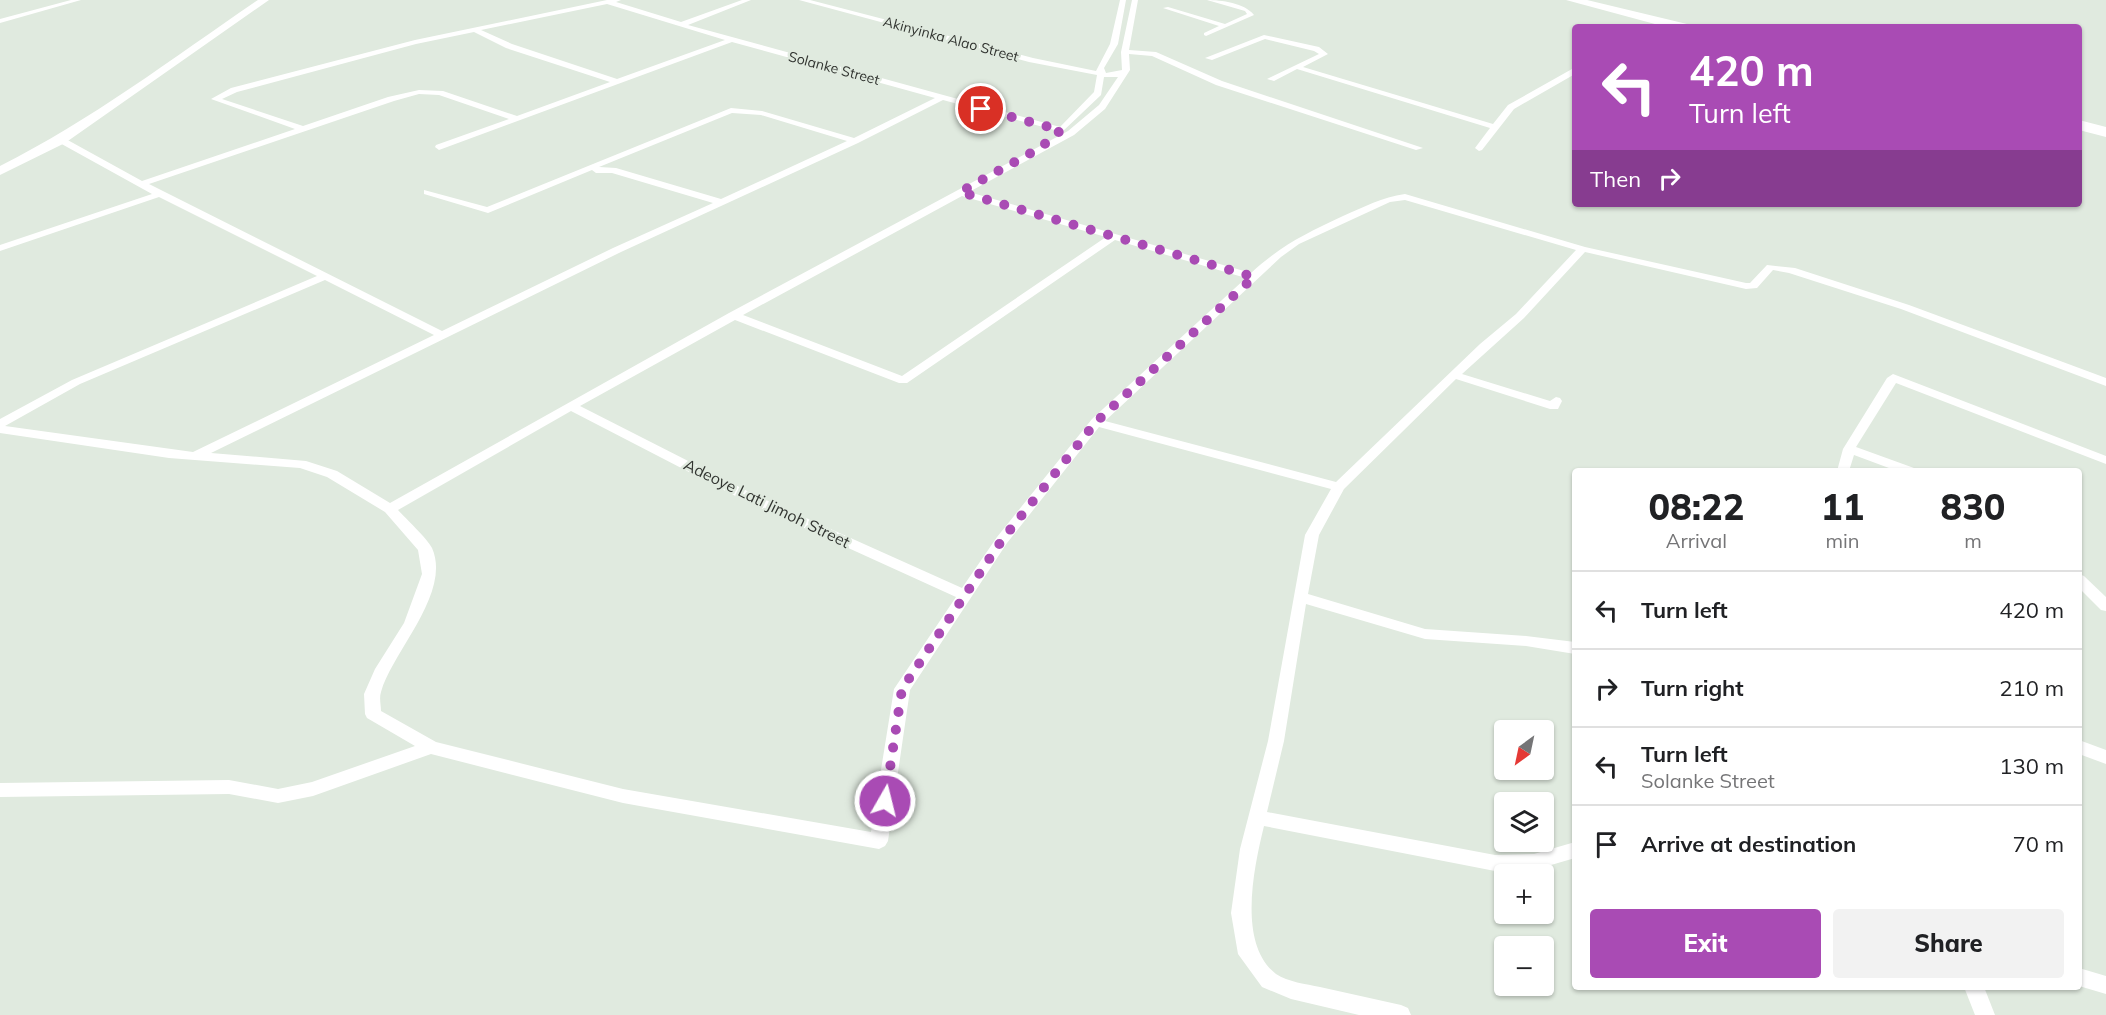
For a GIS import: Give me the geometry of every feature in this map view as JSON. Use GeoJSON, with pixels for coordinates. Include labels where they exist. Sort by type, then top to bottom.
{"type":"FeatureCollection","features":[{"type":"Feature","properties":{"kind":"highway"},"geometry":{"type":"LineString","coordinates":[[1572,0],[1666,24]]}},
{"type":"Feature","properties":{"kind":"highway"},"geometry":{"type":"LineString","coordinates":[[1586,0],[1683,24]]}},
{"type":"Feature","properties":{"kind":"highway"},"geometry":{"type":"LineString","coordinates":[[2082,125],[2106,130]]}},
{"type":"Feature","properties":{"kind":"street"},"geometry":{"type":"LineString","coordinates":[[0,21],[78,0]]}},
{"type":"Feature","properties":{"kind":"street"},"geometry":{"type":"LineString","coordinates":[[0,171],[61,140],[264,0]]}},
{"type":"Feature","properties":{"kind":"street"},"geometry":{"type":"LineString","coordinates":[[303,129],[215,99],[221,94],[415,42],[618,0]]}},
{"type":"Feature","properties":{"kind":"street"},"geometry":{"type":"LineString","coordinates":[[681,24],[748,0]]}},
{"type":"Feature","properties":{"kind":"street","name":"Akinyinka Alao Street"},"geometry":{"type":"LineString","coordinates":[[802,0],[1023,58],[1101,69]]}},
{"type":"Feature","properties":{"kind":"street"},"geometry":{"type":"LineString","coordinates":[[1040,148],[1098,93],[1101,69],[1114,44],[1123,0]]}},
{"type":"Feature","properties":{"kind":"street"},"geometry":{"type":"LineString","coordinates":[[390,509],[734,315],[1071,133],[1102,107],[1125,52],[1136,0]]}},
{"type":"Feature","properties":{"kind":"street"},"geometry":{"type":"LineString","coordinates":[[1206,34],[1251,13],[1210,0]]}},
{"type":"Feature","properties":{"kind":"street","name":"Solanke Street"},"geometry":{"type":"LineString","coordinates":[[607,2],[732,40],[1061,130]]}},
{"type":"Feature","properties":{"kind":"street"},"geometry":{"type":"LineString","coordinates":[[1166,8],[1225,26]]}},
{"type":"Feature","properties":{"kind":"street"},"geometry":{"type":"LineString","coordinates":[[475,30],[509,46],[615,81]]}},
{"type":"Feature","properties":{"kind":"street"},"geometry":{"type":"LineString","coordinates":[[1209,58],[1264,37],[1324,54],[1271,79]]}},
{"type":"Feature","properties":{"kind":"street"},"geometry":{"type":"LineString","coordinates":[[439,147],[732,40]]}},
{"type":"Feature","properties":{"kind":"street"},"geometry":{"type":"LineString","coordinates":[[1125,52],[1153,54],[1220,83],[1419,148]]}},
{"type":"Feature","properties":{"kind":"street"},"geometry":{"type":"LineString","coordinates":[[1101,69],[1120,67]]}},
{"type":"Feature","properties":{"kind":"street"},"geometry":{"type":"LineString","coordinates":[[1101,69],[1120,67]]}},
{"type":"Feature","properties":{"kind":"street"},"geometry":{"type":"LineString","coordinates":[[1297,67],[1494,127]]}},
{"type":"Feature","properties":{"kind":"street"},"geometry":{"type":"LineString","coordinates":[[1479,148],[1511,107],[1572,73]]}},
{"type":"Feature","properties":{"kind":"street"},"geometry":{"type":"LineString","coordinates":[[141,184],[391,99],[430,92],[448,95],[515,118]]}},
{"type":"Feature","properties":{"kind":"street"},"geometry":{"type":"LineString","coordinates":[[195,456],[941,98]]}},
{"type":"Feature","properties":{"kind":"street"},"geometry":{"type":"LineString","coordinates":[[427,192],[488,210],[731,110],[762,113],[855,141]]}},
{"type":"Feature","properties":{"kind":"street"},"geometry":{"type":"LineString","coordinates":[[61,140],[160,194],[444,336]]}},
{"type":"Feature","properties":{"kind":"street"},"geometry":{"type":"LineString","coordinates":[[587,170],[613,170],[721,202]]}},
{"type":"Feature","properties":{"kind":"street"},"geometry":{"type":"LineString","coordinates":[[960,192],[1254,277]]}},
{"type":"Feature","properties":{"kind":"street"},"geometry":{"type":"LineString","coordinates":[[0,248],[160,194]]}},
{"type":"Feature","properties":{"kind":"street"},"geometry":{"type":"LineString","coordinates":[[0,429],[137,450],[301,464],[332,474],[390,509],[425,549],[429,574],[411,623],[383,669],[372,694],[373,714],[431,747],[623,796],[879,841],[902,689],[1002,540],[1096,422],[1277,255],[1296,242],[1396,196],[1583,249],[1746,286],[1753,286],[1771,267],[1791,270],[1905,307],[2106,382]]}},
{"type":"Feature","properties":{"kind":"street"},"geometry":{"type":"LineString","coordinates":[[734,315],[903,381],[1113,237]]}},
{"type":"Feature","properties":{"kind":"street"},"geometry":{"type":"LineString","coordinates":[[1401,1015],[1291,990],[1269,980],[1248,954],[1241,913],[1249,849],[1276,741],[1312,535],[1340,487],[1392,433],[1484,346],[1520,316],[1583,249]]}},
{"type":"Feature","properties":{"kind":"street"},"geometry":{"type":"LineString","coordinates":[[0,424],[76,382],[324,277]]}},
{"type":"Feature","properties":{"kind":"street"},"geometry":{"type":"LineString","coordinates":[[1454,375],[1554,406],[1556,401]]}},
{"type":"Feature","properties":{"kind":"street"},"geometry":{"type":"LineString","coordinates":[[1844,468],[1849,448],[1893,378],[2106,460]]}},
{"type":"Feature","properties":{"kind":"street","name":"Adeoye Lati Jimoh Street"},"geometry":{"type":"LineString","coordinates":[[571,406],[752,499],[965,595]]}},
{"type":"Feature","properties":{"kind":"street"},"geometry":{"type":"LineString","coordinates":[[1096,422],[1340,487]]}},
{"type":"Feature","properties":{"kind":"street"},"geometry":{"type":"LineString","coordinates":[[1849,448],[1901,468]]}},
{"type":"Feature","properties":{"kind":"street"},"geometry":{"type":"LineString","coordinates":[[2082,582],[2106,606]]}},
{"type":"Feature","properties":{"kind":"street"},"geometry":{"type":"LineString","coordinates":[[1300,597],[1425,634],[1526,641],[1572,648]]}},
{"type":"Feature","properties":{"kind":"street"},"geometry":{"type":"LineString","coordinates":[[0,790],[229,787],[278,796],[313,789],[431,747]]}},
{"type":"Feature","properties":{"kind":"street"},"geometry":{"type":"LineString","coordinates":[[2082,748],[2106,757]]}},
{"type":"Feature","properties":{"kind":"street"},"geometry":{"type":"LineString","coordinates":[[1257,817],[1496,863],[1534,862],[1572,851]]}},
{"type":"Feature","properties":{"kind":"street"},"geometry":{"type":"LineString","coordinates":[[2082,978],[2106,985]]}},
{"type":"Feature","properties":{"kind":"street"},"geometry":{"type":"LineString","coordinates":[[1975,990],[1985,1015]]}},
{"type":"Feature","properties":{"kind":"route"},"geometry":{"type":"LineString","coordinates":[[885,801],[902,689],[1002,540],[1096,422],[1175,347],[1254,277],[960,192],[1040,148],[1061,130],[981,109]]}}]}
